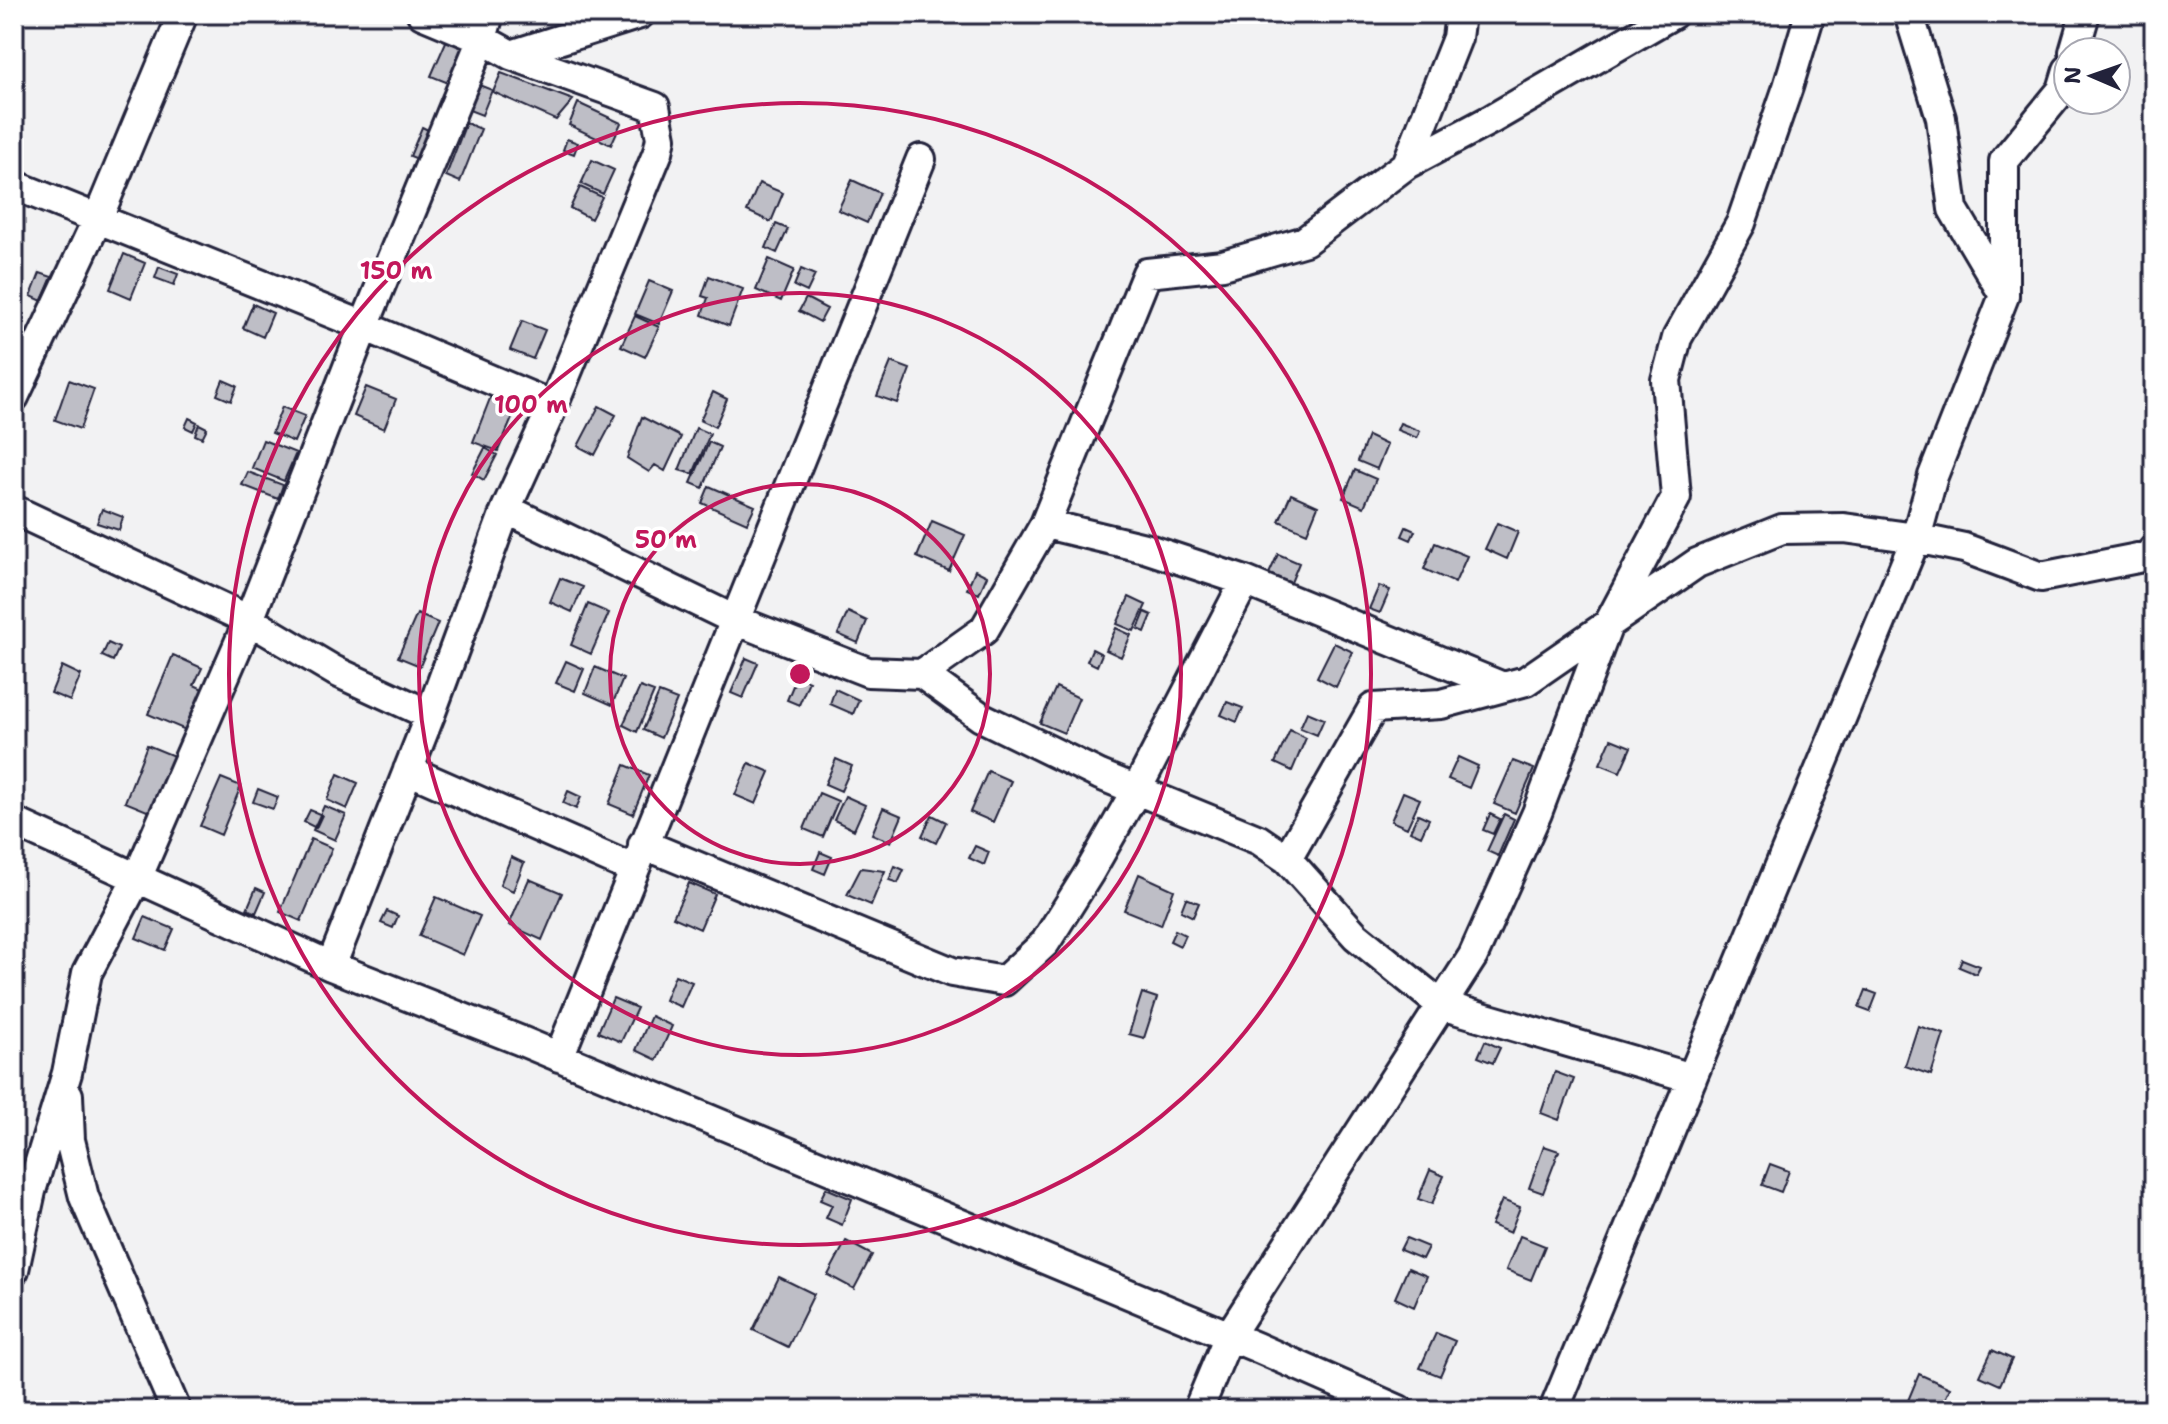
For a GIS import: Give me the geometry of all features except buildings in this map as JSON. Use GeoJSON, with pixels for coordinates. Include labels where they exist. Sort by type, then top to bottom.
{"type":"FeatureCollection","features":[{"type":"Feature","properties":{"kind":"street"},"geometry":{"type":"LineString","coordinates":[[14,397],[98,218],[183,14]]}},
{"type":"Feature","properties":{"kind":"street"},"geometry":{"type":"LineString","coordinates":[[331,966],[430,715],[506,509],[553,406],[658,152],[661,138],[655,107],[511,55],[486,26],[422,14]]}},
{"type":"Feature","properties":{"kind":"street"},"geometry":{"type":"LineString","coordinates":[[511,55],[640,14]]}},
{"type":"Feature","properties":{"kind":"street"},"geometry":{"type":"LineString","coordinates":[[1407,164],[1457,38],[1460,14]]}},
{"type":"Feature","properties":{"kind":"street"},"geometry":{"type":"LineString","coordinates":[[922,674],[984,630],[1045,524],[1147,273],[1223,265],[1305,241],[1407,164],[1492,119],[1673,14]]}},
{"type":"Feature","properties":{"kind":"street"},"geometry":{"type":"LineString","coordinates":[[1198,1410],[1229,1336],[1473,956],[1537,813],[1608,625],[1676,497],[1666,380],[1677,338],[1741,223],[1810,14]]}},
{"type":"Feature","properties":{"kind":"street"},"geometry":{"type":"LineString","coordinates":[[1909,14],[1941,118],[1953,209],[2004,296]]}},
{"type":"Feature","properties":{"kind":"street"},"geometry":{"type":"LineString","coordinates":[[2079,36],[2085,14]]}},
{"type":"Feature","properties":{"kind":"street"},"geometry":{"type":"LineString","coordinates":[[14,1270],[31,1191],[67,1073],[87,973],[138,876],[249,620],[486,26]]}},
{"type":"Feature","properties":{"kind":"street"},"geometry":{"type":"LineString","coordinates":[[1554,1410],[1916,538],[1933,476],[2004,296],[2004,161],[2052,102]]}},
{"type":"Feature","properties":{"kind":"street"},"geometry":{"type":"LineString","coordinates":[[559,1057],[921,159]]}},
{"type":"Feature","properties":{"kind":"street"},"geometry":{"type":"LineString","coordinates":[[14,185],[553,406]]}},
{"type":"Feature","properties":{"kind":"street"},"geometry":{"type":"LineString","coordinates":[[506,509],[735,620],[868,672],[922,674],[981,717],[1100,775],[1259,840],[1287,859],[1356,936],[1441,1005],[1692,1078]]}},
{"type":"Feature","properties":{"kind":"street"},"geometry":{"type":"LineString","coordinates":[[14,510],[249,620],[335,671],[430,715]]}},
{"type":"Feature","properties":{"kind":"street"},"geometry":{"type":"LineString","coordinates":[[1045,524],[1145,548],[1245,581],[1503,687]]}},
{"type":"Feature","properties":{"kind":"street"},"geometry":{"type":"LineString","coordinates":[[1287,859],[1373,708],[1441,704],[1526,681],[1697,563],[1782,529],[1844,528],[1916,538],[1964,548],[2041,577],[2152,555]]}},
{"type":"Feature","properties":{"kind":"street"},"geometry":{"type":"LineString","coordinates":[[408,770],[952,972],[1004,981],[1045,943],[1089,873],[1137,789],[1245,581]]}},
{"type":"Feature","properties":{"kind":"street"},"geometry":{"type":"LineString","coordinates":[[14,822],[331,966],[559,1057],[1399,1410]]}},
{"type":"Feature","properties":{"kind":"street"},"geometry":{"type":"LineString","coordinates":[[67,1073],[70,1140],[84,1197],[176,1410]]}}]}
